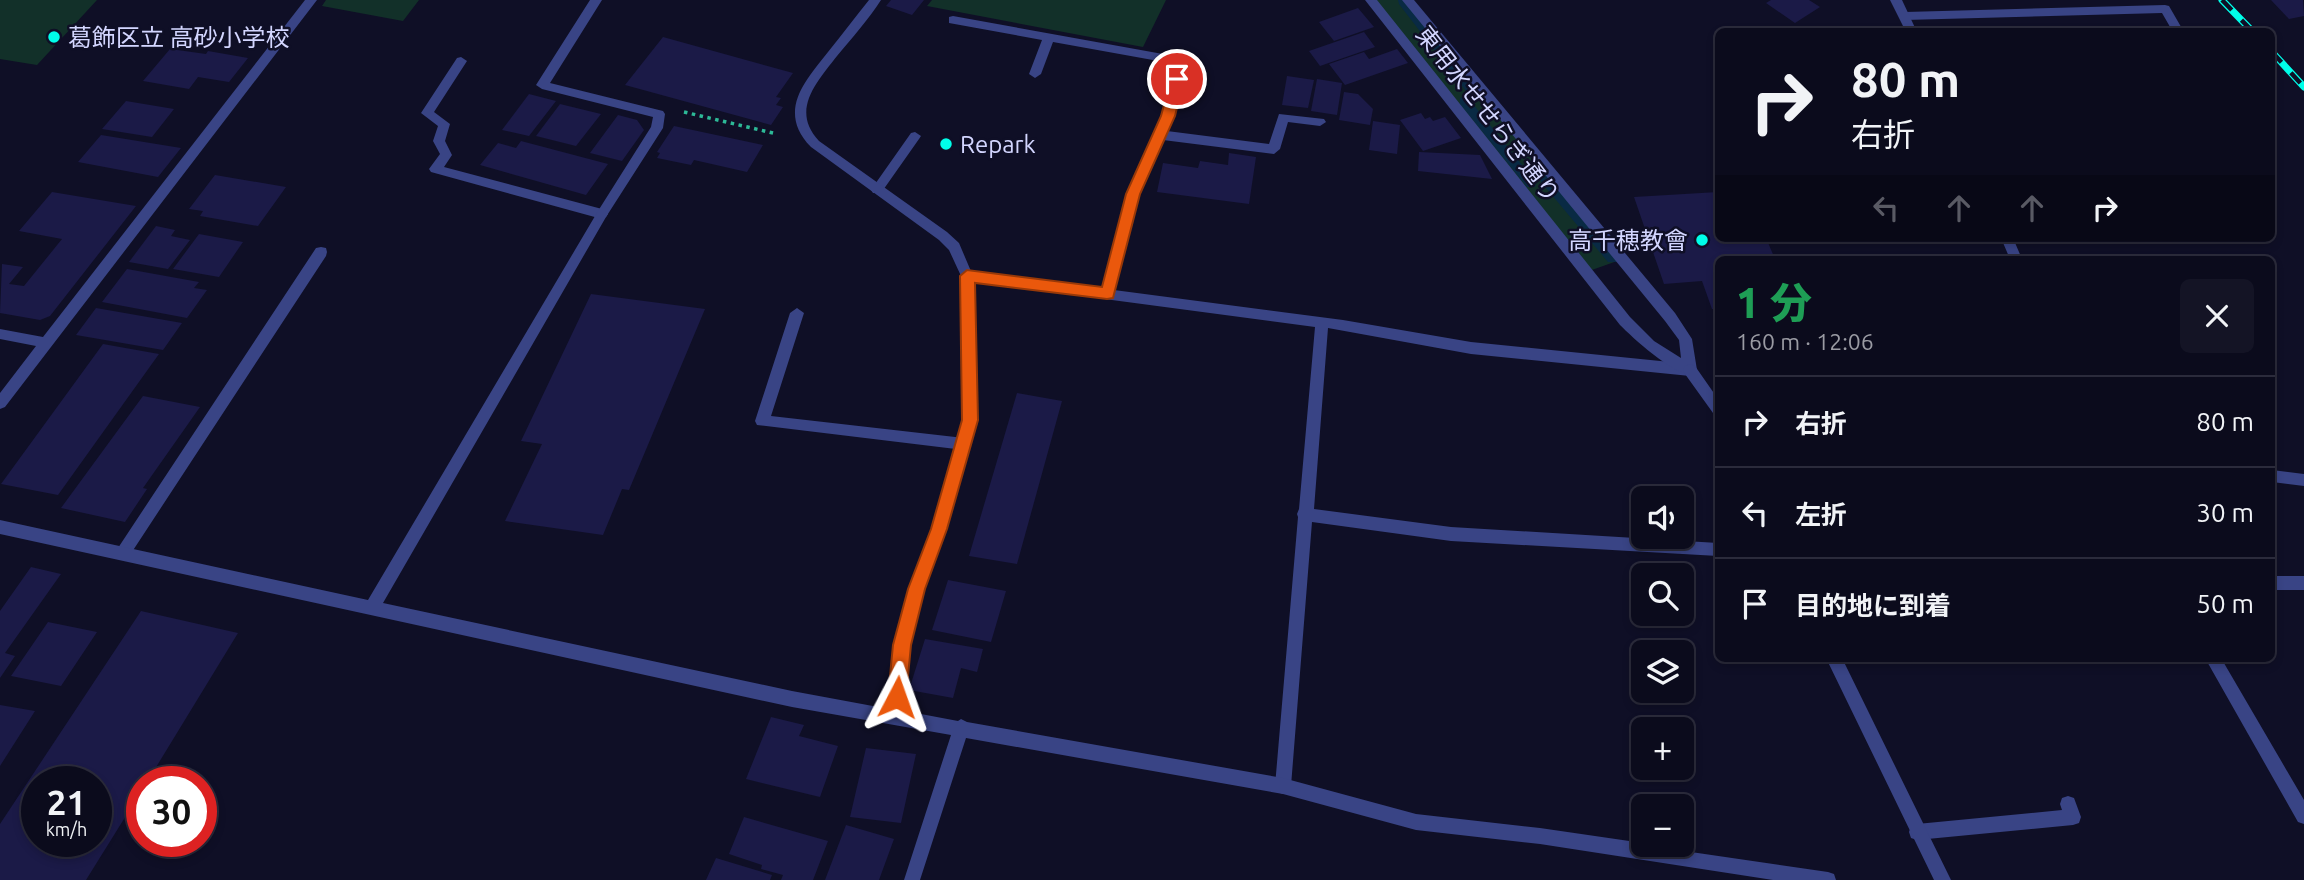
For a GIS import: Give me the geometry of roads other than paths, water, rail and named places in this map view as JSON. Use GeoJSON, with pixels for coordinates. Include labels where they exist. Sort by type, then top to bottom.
{"type":"FeatureCollection","features":[{"type":"Feature","properties":{"kind":"street"},"geometry":{"type":"LineString","coordinates":[[0,403],[311,0]]}},
{"type":"Feature","properties":{"kind":"street"},"geometry":{"type":"LineString","coordinates":[[372,607],[602,214],[657,128],[659,114],[542,85],[596,0]]}},
{"type":"Feature","properties":{"kind":"street"},"geometry":{"type":"LineString","coordinates":[[875,0],[807,88],[800,112],[800,124],[804,135],[943,236],[954,247],[967,276],[970,420],[939,529],[916,589],[902,645],[897,678],[897,716]]}},
{"type":"Feature","properties":{"kind":"street","name":"東用水せせらぎ通り"},"geometry":{"type":"LineString","coordinates":[[1371,0],[1625,321],[1649,345],[1690,370]]}},
{"type":"Feature","properties":{"kind":"street"},"geometry":{"type":"LineString","coordinates":[[1408,0],[1670,317],[1685,339],[1690,370],[1715,404]]}},
{"type":"Feature","properties":{"kind":"street"},"geometry":{"type":"LineString","coordinates":[[1896,0],[1910,28]]}},
{"type":"Feature","properties":{"kind":"street"},"geometry":{"type":"LineString","coordinates":[[1905,16],[2165,9],[2177,28]]}},
{"type":"Feature","properties":{"kind":"street"},"geometry":{"type":"LineString","coordinates":[[953,20],[1181,61],[1168,116],[1133,194],[1107,293]]}},
{"type":"Feature","properties":{"kind":"street"},"geometry":{"type":"LineString","coordinates":[[1035,74],[1049,37]]}},
{"type":"Feature","properties":{"kind":"street"},"geometry":{"type":"LineString","coordinates":[[461,61],[427,113],[444,124],[439,141],[446,155],[435,169],[602,214]]}},
{"type":"Feature","properties":{"kind":"street"},"geometry":{"type":"LineString","coordinates":[[1160,135],[1274,149],[1283,117],[1320,122]]}},
{"type":"Feature","properties":{"kind":"street"},"geometry":{"type":"LineString","coordinates":[[877,190],[915,136]]}},
{"type":"Feature","properties":{"kind":"street"},"geometry":{"type":"LineString","coordinates":[[123,553],[321,252]]}},
{"type":"Feature","properties":{"kind":"street"},"geometry":{"type":"LineString","coordinates":[[967,276],[1321,322],[1496,351],[1690,370]]}},
{"type":"Feature","properties":{"kind":"street"},"geometry":{"type":"LineString","coordinates":[[797,313],[762,421],[964,444]]}},
{"type":"Feature","properties":{"kind":"street"},"geometry":{"type":"LineString","coordinates":[[1283,786],[1321,322]]}},
{"type":"Feature","properties":{"kind":"street"},"geometry":{"type":"LineString","coordinates":[[0,334],[47,343]]}},
{"type":"Feature","properties":{"kind":"street"},"geometry":{"type":"LineString","coordinates":[[2275,476],[2304,480]]}},
{"type":"Feature","properties":{"kind":"street"},"geometry":{"type":"LineString","coordinates":[[1304,514],[1451,534],[1715,550]]}},
{"type":"Feature","properties":{"kind":"street"},"geometry":{"type":"LineString","coordinates":[[0,527],[792,699],[1283,786],[1416,822],[1540,836],[1828,880]]}},
{"type":"Feature","properties":{"kind":"street"},"geometry":{"type":"LineString","coordinates":[[2275,583],[2304,583]]}},
{"type":"Feature","properties":{"kind":"street"},"geometry":{"type":"LineString","coordinates":[[1836,662],[1917,832],[1943,880]]}},
{"type":"Feature","properties":{"kind":"street"},"geometry":{"type":"LineString","coordinates":[[2215,662],[2304,816]]}},
{"type":"Feature","properties":{"kind":"street"},"geometry":{"type":"LineString","coordinates":[[912,880],[961,727]]}},
{"type":"Feature","properties":{"kind":"street"},"geometry":{"type":"LineString","coordinates":[[1917,832],[2074,817],[2068,804]]}},
{"type":"Feature","properties":{"kind":"waterway"},"geometry":{"type":"LineString","coordinates":[[1402,2],[1473,92]]}},
{"type":"Feature","properties":{"kind":"waterway"},"geometry":{"type":"LineString","coordinates":[[1464,101],[1531,184]]}},
{"type":"Feature","properties":{"kind":"waterway"},"geometry":{"type":"LineString","coordinates":[[1545,179],[1612,259]]}},
{"type":"Feature","properties":{"kind":"railway"},"geometry":{"type":"LineString","coordinates":[[2222,0],[2249,28]]}},
{"type":"Feature","properties":{"kind":"railway"},"geometry":{"type":"LineString","coordinates":[[2275,55],[2304,87]]}},
{"type":"Feature","properties":{"kind":"place","name":"葛飾区立 高砂小学校"},"geometry":{"type":"Point","coordinates":[54,37]}},
{"type":"Feature","properties":{"kind":"place","name":"Repark"},"geometry":{"type":"Point","coordinates":[946,144]}},
{"type":"Feature","properties":{"kind":"place","name":"高千穂教會"},"geometry":{"type":"Point","coordinates":[1702,240]}}]}
